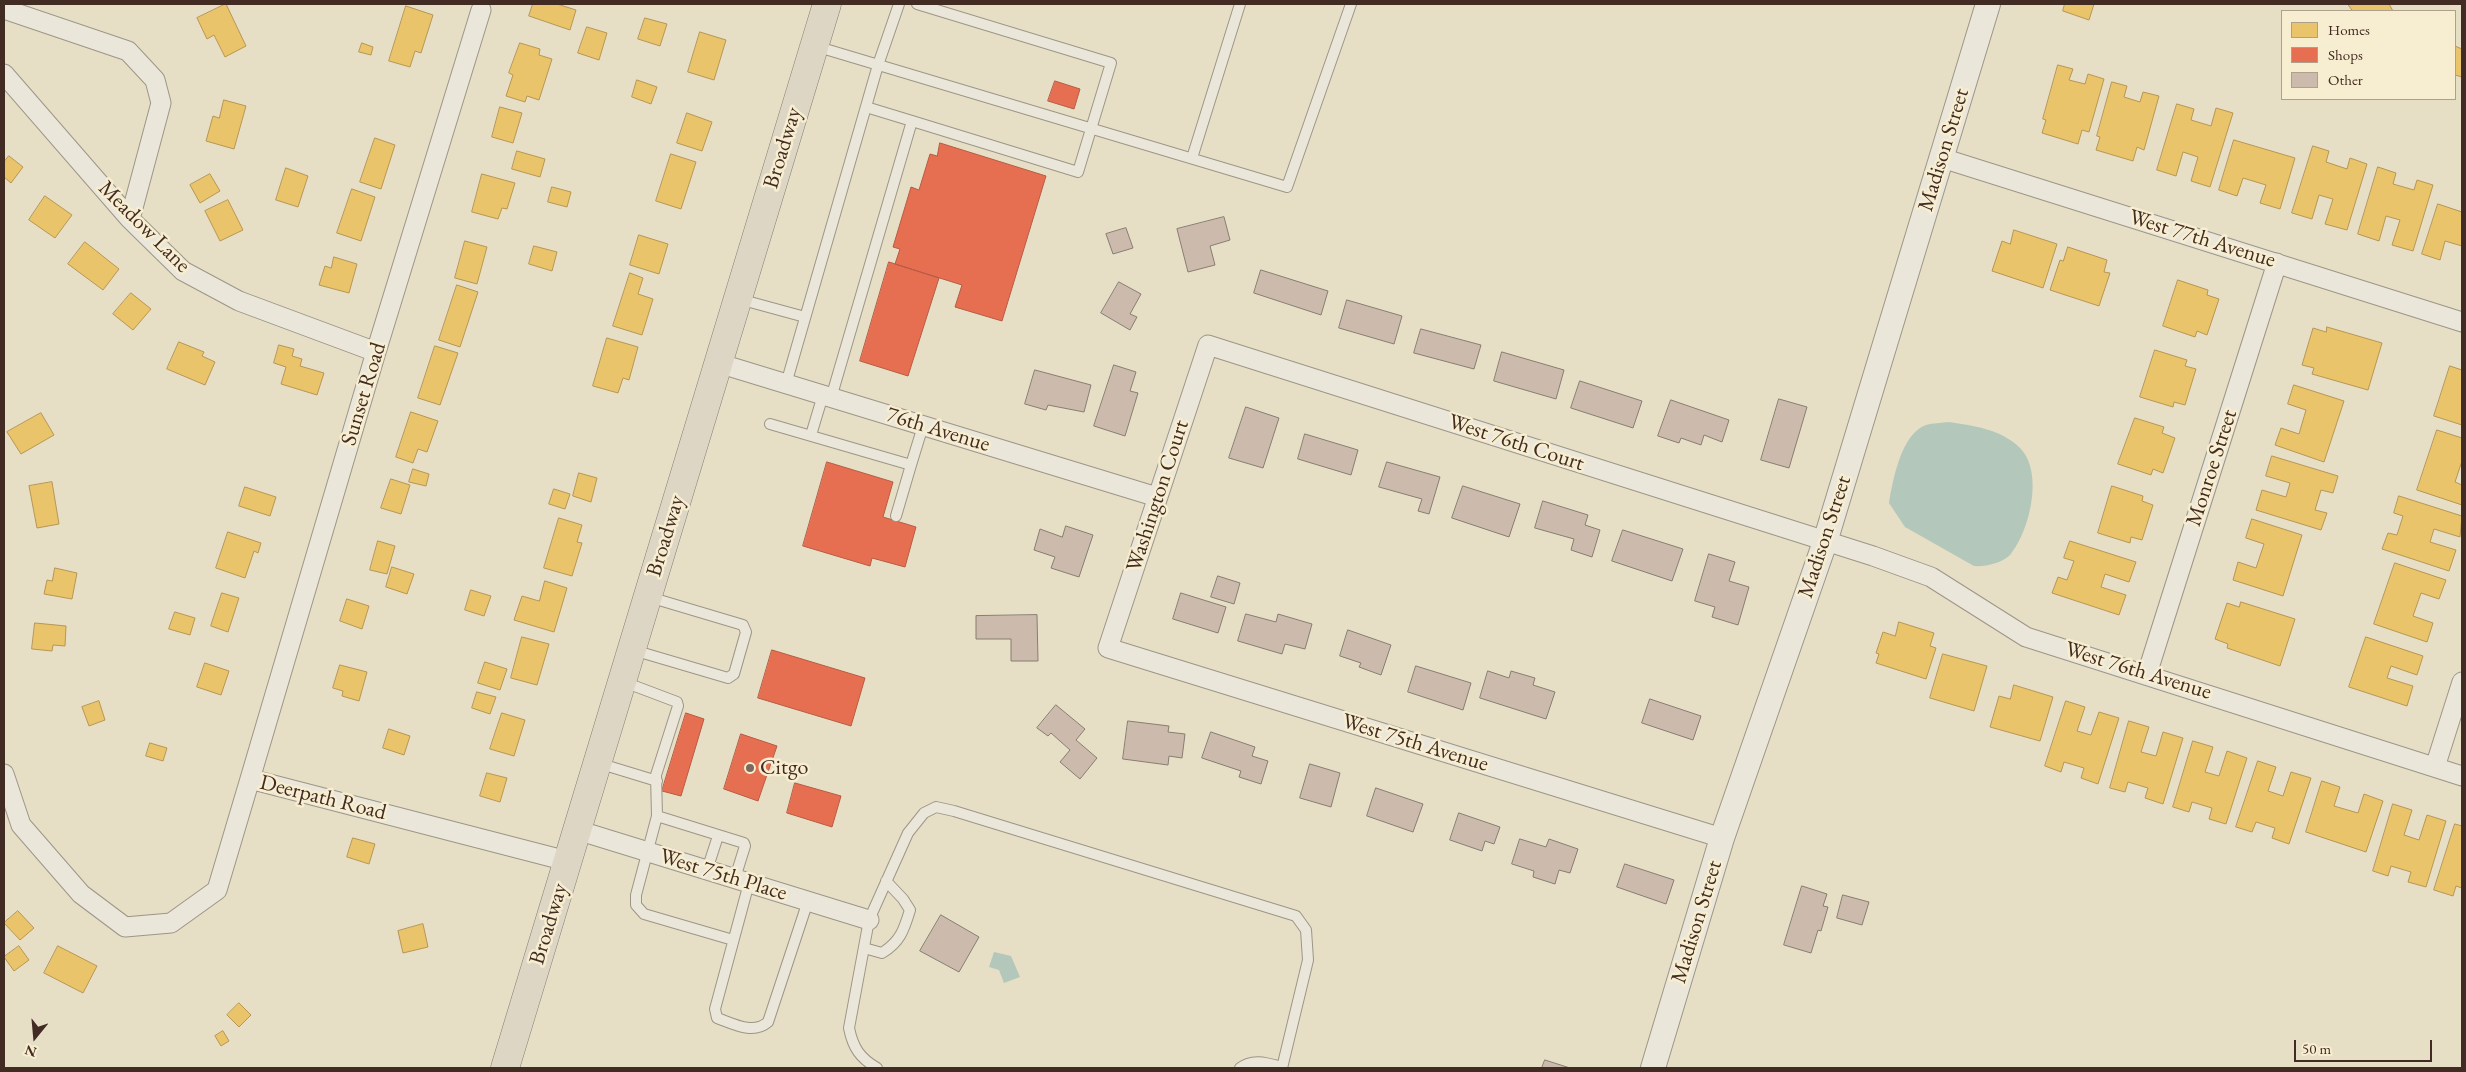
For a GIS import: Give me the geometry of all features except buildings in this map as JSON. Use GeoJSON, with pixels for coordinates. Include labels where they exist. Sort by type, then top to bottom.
{"type":"FeatureCollection","features":[{"type":"Feature","properties":{"kind":"main road","name":"Broadway"},"geometry":{"type":"LineString","coordinates":[[505,1068],[827,4]]}},
{"type":"Feature","properties":{"kind":"street","name":"Madison Street"},"geometry":{"type":"LineString","coordinates":[[1653,1068],[1722,838],[1825,542],[1988,4]]}},
{"type":"Feature","properties":{"kind":"street"},"geometry":{"type":"LineString","coordinates":[[4,9],[128,51],[155,80],[161,103],[130,219]]}},
{"type":"Feature","properties":{"kind":"street","name":"Sunset Road"},"geometry":{"type":"LineString","coordinates":[[250,779],[376,352],[481,10]]}},
{"type":"Feature","properties":{"kind":"street","name":"Meadow Lane"},"geometry":{"type":"LineString","coordinates":[[4,74],[130,219],[183,271],[239,301],[376,352]]}},
{"type":"Feature","properties":{"kind":"street","name":"West 77th Avenue"},"geometry":{"type":"LineString","coordinates":[[1942,158],[2462,322]]}},
{"type":"Feature","properties":{"kind":"street","name":"Monroe Street"},"geometry":{"type":"LineString","coordinates":[[2147,674],[2277,263]]}},
{"type":"Feature","properties":{"kind":"street","name":"West 76th Court"},"geometry":{"type":"LineString","coordinates":[[1208,345],[1825,542]]}},
{"type":"Feature","properties":{"kind":"street","name":"Washington Court"},"geometry":{"type":"LineString","coordinates":[[1108,648],[1208,345]]}},
{"type":"Feature","properties":{"kind":"street","name":"76th Avenue"},"geometry":{"type":"LineString","coordinates":[[718,363],[1157,497]]}},
{"type":"Feature","properties":{"kind":"street","name":"West 76th Avenue"},"geometry":{"type":"LineString","coordinates":[[1825,542],[1873,556],[1931,577],[2026,636],[2462,776]]}},
{"type":"Feature","properties":{"kind":"street","name":"West 75th Avenue"},"geometry":{"type":"LineString","coordinates":[[1108,648],[1722,838]]}},
{"type":"Feature","properties":{"kind":"street"},"geometry":{"type":"LineString","coordinates":[[2435,767],[2462,682]]}},
{"type":"Feature","properties":{"kind":"street","name":"Deerpath Road"},"geometry":{"type":"LineString","coordinates":[[4,774],[21,825],[80,894],[125,926],[171,923],[217,890],[250,779],[567,861]]}},
{"type":"Feature","properties":{"kind":"street","name":"West 75th Place"},"geometry":{"type":"LineString","coordinates":[[577,830],[869,920]]}},
{"type":"Feature","properties":{"kind":"lane"},"geometry":{"type":"LineString","coordinates":[[786,384],[878,65],[899,4]]}},
{"type":"Feature","properties":{"kind":"lane"},"geometry":{"type":"LineString","coordinates":[[866,107],[1078,172],[1111,63],[917,4]]}},
{"type":"Feature","properties":{"kind":"lane"},"geometry":{"type":"LineString","coordinates":[[1192,158],[1240,4]]}},
{"type":"Feature","properties":{"kind":"lane"},"geometry":{"type":"LineString","coordinates":[[814,46],[1287,187],[1351,4]]}},
{"type":"Feature","properties":{"kind":"lane"},"geometry":{"type":"LineString","coordinates":[[811,436],[827,396],[912,121]]}},
{"type":"Feature","properties":{"kind":"lane"},"geometry":{"type":"LineString","coordinates":[[738,298],[805,317]]}},
{"type":"Feature","properties":{"kind":"lane"},"geometry":{"type":"LineString","coordinates":[[770,424],[911,466]]}},
{"type":"Feature","properties":{"kind":"lane"},"geometry":{"type":"LineString","coordinates":[[896,516],[923,426]]}},
{"type":"Feature","properties":{"kind":"lane"},"geometry":{"type":"LineString","coordinates":[[632,649],[728,678],[734,674],[746,632],[743,625],[648,597]]}},
{"type":"Feature","properties":{"kind":"lane"},"geometry":{"type":"LineString","coordinates":[[622,682],[677,702],[678,706],[656,775],[657,816],[636,895],[636,905],[644,914],[733,940]]}},
{"type":"Feature","properties":{"kind":"lane"},"geometry":{"type":"LineString","coordinates":[[597,762],[656,781]]}},
{"type":"Feature","properties":{"kind":"lane"},"geometry":{"type":"LineString","coordinates":[[876,1068],[867,1063],[852,1045],[849,1028],[869,920],[908,833],[924,813],[936,807],[1296,916],[1306,930],[1308,960],[1282,1067],[1260,1061],[1246,1063],[1240,1068]]}},
{"type":"Feature","properties":{"kind":"lane"},"geometry":{"type":"LineString","coordinates":[[657,816],[745,846],[733,940],[715,1009],[717,1018],[749,1028],[761,1028],[768,1022],[808,901]]}},
{"type":"Feature","properties":{"kind":"lane"},"geometry":{"type":"LineString","coordinates":[[707,870],[718,836]]}},
{"type":"Feature","properties":{"kind":"lane"},"geometry":{"type":"LineString","coordinates":[[864,948],[882,953],[895,945],[906,926],[910,910],[904,899],[886,881]]}},
{"type":"Feature","properties":{"kind":"shaded area"},"geometry":{"type":"Polygon","coordinates":[[[1949,422],[1987,429],[2004,436],[2020,448],[2027,459],[2031,471],[2033,486],[2032,502],[2023,532],[2010,555],[1993,564],[1974,566],[1905,527],[1889,503],[1896,471],[1904,448],[1910,438],[1917,430],[1926,425],[1949,422]]]}},
{"type":"Feature","properties":{"kind":"shaded area"},"geometry":{"type":"Polygon","coordinates":[[[994,952],[1011,956],[1020,977],[1004,983],[999,970],[989,967],[994,952]]]}},
{"type":"Feature","properties":{"kind":"place","name":"Citgo"},"geometry":{"type":"Point","coordinates":[750,768]}}]}
